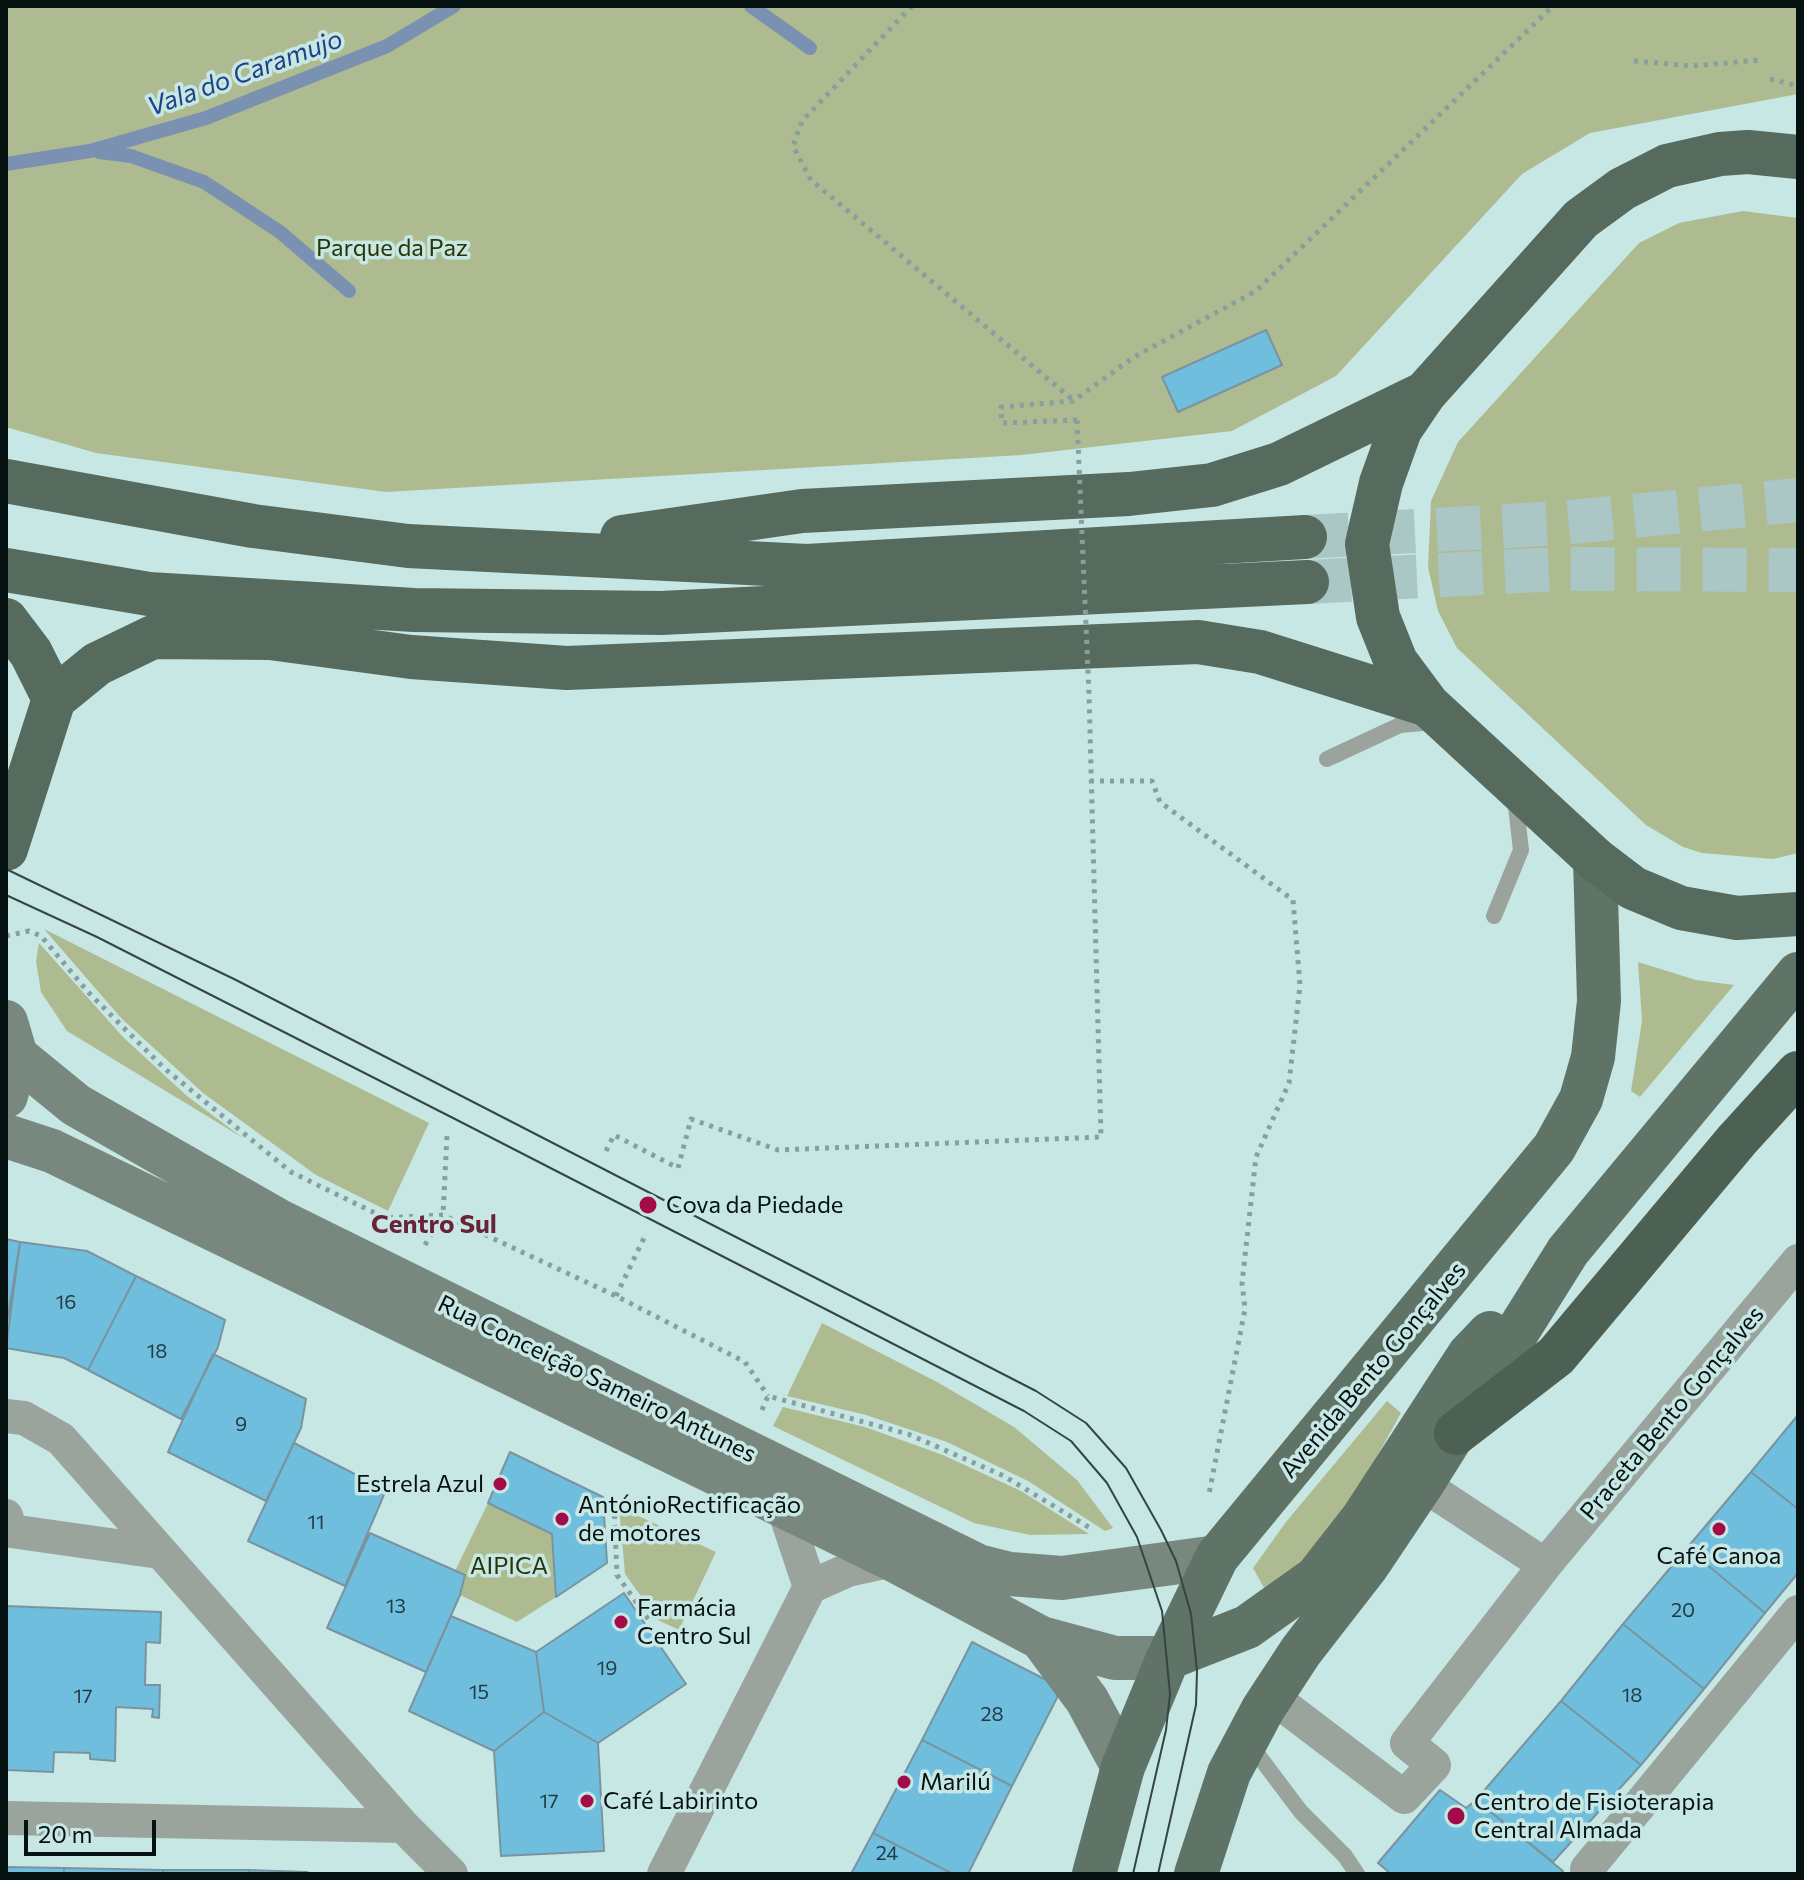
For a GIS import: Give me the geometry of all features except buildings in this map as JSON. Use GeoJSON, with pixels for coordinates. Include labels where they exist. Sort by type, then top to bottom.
{"type":"FeatureCollection","features":[{"type":"Feature","properties":{"kind":"highway"},"geometry":{"type":"LineString","coordinates":[[1798,157],[1781,153],[1720,154],[1667,166],[1622,189],[1581,219],[1425,393],[1400,430],[1381,483],[1367,544],[1378,617],[1396,662],[1437,714],[1595,859],[1633,888],[1681,908],[1737,918],[1798,914]]}},
{"type":"Feature","properties":{"kind":"highway"},"geometry":{"type":"LineString","coordinates":[[526,550],[802,511],[1129,494],[1212,485],[1279,464],[1425,393]]}},
{"type":"Feature","properties":{"kind":"highway"},"geometry":{"type":"LineString","coordinates":[[6,481],[253,526],[408,546],[807,566],[1305,537]]}},
{"type":"Feature","properties":{"kind":"highway"},"geometry":{"type":"LineString","coordinates":[[6,570],[149,594],[414,610],[661,613],[1307,582]]}},
{"type":"Feature","properties":{"kind":"highway"},"geometry":{"type":"LineString","coordinates":[[149,594],[270,638]]}},
{"type":"Feature","properties":{"kind":"highway"},"geometry":{"type":"LineString","coordinates":[[6,620],[31,653],[54,699]]}},
{"type":"Feature","properties":{"kind":"highway"},"geometry":{"type":"LineString","coordinates":[[6,849],[54,699],[97,664],[153,637],[270,638],[411,657],[567,668],[1198,642],[1260,652],[1437,714]]}},
{"type":"Feature","properties":{"kind":"highway"},"geometry":{"type":"LineString","coordinates":[[1456,1433],[1556,1356],[1737,1140],[1798,1073]]}},
{"type":"Feature","properties":{"kind":"main road","name":"Avenida Bento Gonçalves"},"geometry":{"type":"LineString","coordinates":[[1094,1874],[1123,1767],[1168,1658],[1217,1557],[1554,1148],[1581,1099],[1593,1057],[1599,1001],[1595,859]]}},
{"type":"Feature","properties":{"kind":"main road"},"geometry":{"type":"LineString","coordinates":[[1041,1638],[1115,1658],[1168,1658],[1247,1627],[1316,1578],[1363,1518],[1469,1355],[1568,1251],[1798,974]]}},
{"type":"Feature","properties":{"kind":"main road","name":"Rua Conceição Sameiro Antunes"},"geometry":{"type":"LineString","coordinates":[[9,1058],[76,1105],[281,1222],[978,1566],[1010,1574],[1062,1578],[1217,1557]]}},
{"type":"Feature","properties":{"kind":"main road","name":"Rua Conceição Sameiro Antunes"},"geometry":{"type":"LineString","coordinates":[[6,1136],[52,1151],[894,1560],[1041,1638]]}},
{"type":"Feature","properties":{"kind":"main road"},"geometry":{"type":"LineString","coordinates":[[1196,1874],[1216,1807],[1246,1739],[1271,1696],[1422,1484],[1568,1251]]}},
{"type":"Feature","properties":{"kind":"main road"},"geometry":{"type":"LineString","coordinates":[[1041,1638],[1087,1700],[1123,1767]]}},
{"type":"Feature","properties":{"kind":"street","name":"Praceta Bento Gonçalves"},"geometry":{"type":"LineString","coordinates":[[1271,1696],[1404,1797],[1434,1765],[1407,1743],[1545,1565],[1798,1261]]}},
{"type":"Feature","properties":{"kind":"street"},"geometry":{"type":"LineString","coordinates":[[6,1416],[24,1418],[61,1439],[403,1826],[451,1874]]}},
{"type":"Feature","properties":{"kind":"street"},"geometry":{"type":"LineString","coordinates":[[1422,1484],[1545,1565]]}},
{"type":"Feature","properties":{"kind":"street"},"geometry":{"type":"LineString","coordinates":[[784,1509],[810,1587]]}},
{"type":"Feature","properties":{"kind":"street"},"geometry":{"type":"LineString","coordinates":[[6,1516],[11,1531],[159,1552]]}},
{"type":"Feature","properties":{"kind":"street"},"geometry":{"type":"LineString","coordinates":[[664,1874],[810,1587],[848,1570],[894,1560]]}},
{"type":"Feature","properties":{"kind":"street"},"geometry":{"type":"LineString","coordinates":[[1587,1869],[1798,1612]]}},
{"type":"Feature","properties":{"kind":"street"},"geometry":{"type":"LineString","coordinates":[[6,1818],[403,1826]]}},
{"type":"Feature","properties":{"kind":"lane"},"geometry":{"type":"LineString","coordinates":[[1327,759],[1400,725],[1437,714]]}},
{"type":"Feature","properties":{"kind":"lane"},"geometry":{"type":"LineString","coordinates":[[1494,916],[1521,850],[1513,784]]}},
{"type":"Feature","properties":{"kind":"lane"},"geometry":{"type":"LineString","coordinates":[[1246,1739],[1301,1812],[1345,1856],[1357,1874]]}},
{"type":"Feature","properties":{"kind":"path"},"geometry":{"type":"LineString","coordinates":[[912,6],[802,121],[793,146],[811,180],[1073,401]]}},
{"type":"Feature","properties":{"kind":"path"},"geometry":{"type":"LineString","coordinates":[[606,1151],[614,1135],[678,1168],[691,1119],[778,1150],[1101,1137],[1089,694],[1077,420],[1002,423],[1001,407],[1073,401],[1134,357],[1256,291],[1553,6]]}},
{"type":"Feature","properties":{"kind":"path"},"geometry":{"type":"LineString","coordinates":[[1634,61],[1692,66],[1759,60]]}},
{"type":"Feature","properties":{"kind":"path"},"geometry":{"type":"LineString","coordinates":[[1770,79],[1798,86]]}},
{"type":"Feature","properties":{"kind":"path"},"geometry":{"type":"LineString","coordinates":[[1090,781],[1152,781],[1160,802],[1293,900],[1300,985],[1289,1083],[1256,1157],[1242,1283],[1245,1309],[1222,1438],[1209,1493],[1203,1502]]}},
{"type":"Feature","properties":{"kind":"path"},"geometry":{"type":"LineString","coordinates":[[6,936],[29,931],[41,936],[89,993],[164,1068],[291,1172],[385,1218],[443,1215],[616,1296],[745,1362],[768,1396],[877,1424],[941,1447],[1034,1492],[1097,1533]]}},
{"type":"Feature","properties":{"kind":"path"},"geometry":{"type":"LineString","coordinates":[[403,1283],[443,1215],[447,1135]]}},
{"type":"Feature","properties":{"kind":"path"},"geometry":{"type":"LineString","coordinates":[[616,1296],[645,1236]]}},
{"type":"Feature","properties":{"kind":"path"},"geometry":{"type":"LineString","coordinates":[[744,1451],[768,1396]]}},
{"type":"Feature","properties":{"kind":"path"},"geometry":{"type":"LineString","coordinates":[[614,1505],[617,1575],[651,1623]]}},
{"type":"Feature","properties":{"kind":"green space","name":"Parque da Paz"},"geometry":{"type":"Polygon","coordinates":[[[6,6],[1798,6],[1798,94],[1590,133],[1522,174],[1336,376],[1232,431],[1022,455],[386,492],[96,453],[6,427],[6,6]]]}},
{"type":"Feature","properties":{"kind":"green space"},"geometry":{"type":"Polygon","coordinates":[[[1743,211],[1798,218],[1798,853],[1773,859],[1702,853],[1683,847],[1646,825],[1457,648],[1438,611],[1428,567],[1431,501],[1458,442],[1639,243],[1679,223],[1743,211]]]}},
{"type":"Feature","properties":{"kind":"green space"},"geometry":{"type":"Polygon","coordinates":[[[44,929],[429,1123],[388,1211],[316,1175],[203,1093],[121,1018],[44,929]]]}},
{"type":"Feature","properties":{"kind":"green space"},"geometry":{"type":"Polygon","coordinates":[[[39,943],[123,1037],[187,1096],[243,1138],[67,1031],[41,992],[36,961],[39,943]]]}},
{"type":"Feature","properties":{"kind":"green space"},"geometry":{"type":"Polygon","coordinates":[[[1638,962],[1696,980],[1734,985],[1640,1097],[1631,1091],[1642,1021],[1638,962]]]}},
{"type":"Feature","properties":{"kind":"green space"},"geometry":{"type":"Polygon","coordinates":[[[822,1323],[939,1383],[1014,1427],[1077,1480],[1113,1528],[1105,1531],[1028,1481],[947,1442],[866,1415],[787,1396],[822,1323]]]}},
{"type":"Feature","properties":{"kind":"green space"},"geometry":{"type":"Polygon","coordinates":[[[1387,1401],[1401,1413],[1359,1489],[1316,1548],[1267,1593],[1253,1568],[1286,1522],[1387,1401]]]}},
{"type":"Feature","properties":{"kind":"green space"},"geometry":{"type":"Polygon","coordinates":[[[783,1407],[865,1427],[943,1455],[1021,1491],[1089,1534],[1030,1535],[974,1523],[773,1426],[783,1407]]]}},
{"type":"Feature","properties":{"kind":"green space","name":"AIPICA"},"geometry":{"type":"Polygon","coordinates":[[[488,1503],[552,1534],[556,1597],[517,1622],[460,1595],[465,1575],[455,1571],[488,1503]]]}},
{"type":"Feature","properties":{"kind":"green space"},"geometry":{"type":"Polygon","coordinates":[[[619,1507],[716,1552],[679,1630],[658,1620],[625,1574],[619,1507]]]}},
{"type":"Feature","properties":{"kind":"waterway","name":"Vala do Caramujo"},"geometry":{"type":"LineString","coordinates":[[6,164],[90,151],[206,118],[387,46],[454,6]]}},
{"type":"Feature","properties":{"kind":"waterway","name":"Vala do Caramujo"},"geometry":{"type":"LineString","coordinates":[[751,6],[810,48]]}},
{"type":"Feature","properties":{"kind":"waterway","name":"Vala do Caramujo"},"geometry":{"type":"LineString","coordinates":[[99,152],[131,156],[204,182],[280,232],[349,291]]}},
{"type":"Feature","properties":{"kind":"tunnel"},"geometry":{"type":"LineString","coordinates":[[1305,537],[1561,523],[1798,500]]}},
{"type":"Feature","properties":{"kind":"tunnel"},"geometry":{"type":"LineString","coordinates":[[1307,582],[1560,569],[1798,570]]}},
{"type":"Feature","properties":{"kind":"tram line"},"geometry":{"type":"LineString","coordinates":[[6,869],[236,980],[1036,1391],[1086,1423],[1126,1468],[1161,1530],[1176,1561],[1191,1614],[1197,1671],[1196,1705],[1158,1874]]}},
{"type":"Feature","properties":{"kind":"tram line"},"geometry":{"type":"LineString","coordinates":[[6,895],[97,937],[455,1119],[1024,1411],[1071,1441],[1107,1483],[1137,1537],[1162,1611],[1170,1694],[1166,1730],[1133,1874]]}},
{"type":"Feature","properties":{"kind":"place","name":"Cova da Piedade"},"geometry":{"type":"Point","coordinates":[648,1205]}},
{"type":"Feature","properties":{"kind":"place","name":"Estrela Azul"},"geometry":{"type":"Point","coordinates":[500,1484]}},
{"type":"Feature","properties":{"kind":"place","name":"AntónioRectificação de motores"},"geometry":{"type":"Point","coordinates":[562,1519]}},
{"type":"Feature","properties":{"kind":"place","name":"Café Canoa"},"geometry":{"type":"Point","coordinates":[1719,1529]}},
{"type":"Feature","properties":{"kind":"place","name":"Farmácia Centro Sul"},"geometry":{"type":"Point","coordinates":[621,1622]}},
{"type":"Feature","properties":{"kind":"place","name":"Marilú"},"geometry":{"type":"Point","coordinates":[904,1782]}},
{"type":"Feature","properties":{"kind":"place","name":"Café Labirinto"},"geometry":{"type":"Point","coordinates":[587,1801]}},
{"type":"Feature","properties":{"kind":"place","name":"Centro de Fisioterapia Central Almada"},"geometry":{"type":"Point","coordinates":[1456,1816]}},
{"type":"Feature","properties":{"kind":"district","name":"Centro Sul"},"geometry":{"type":"Point","coordinates":[434,1224]}}]}
